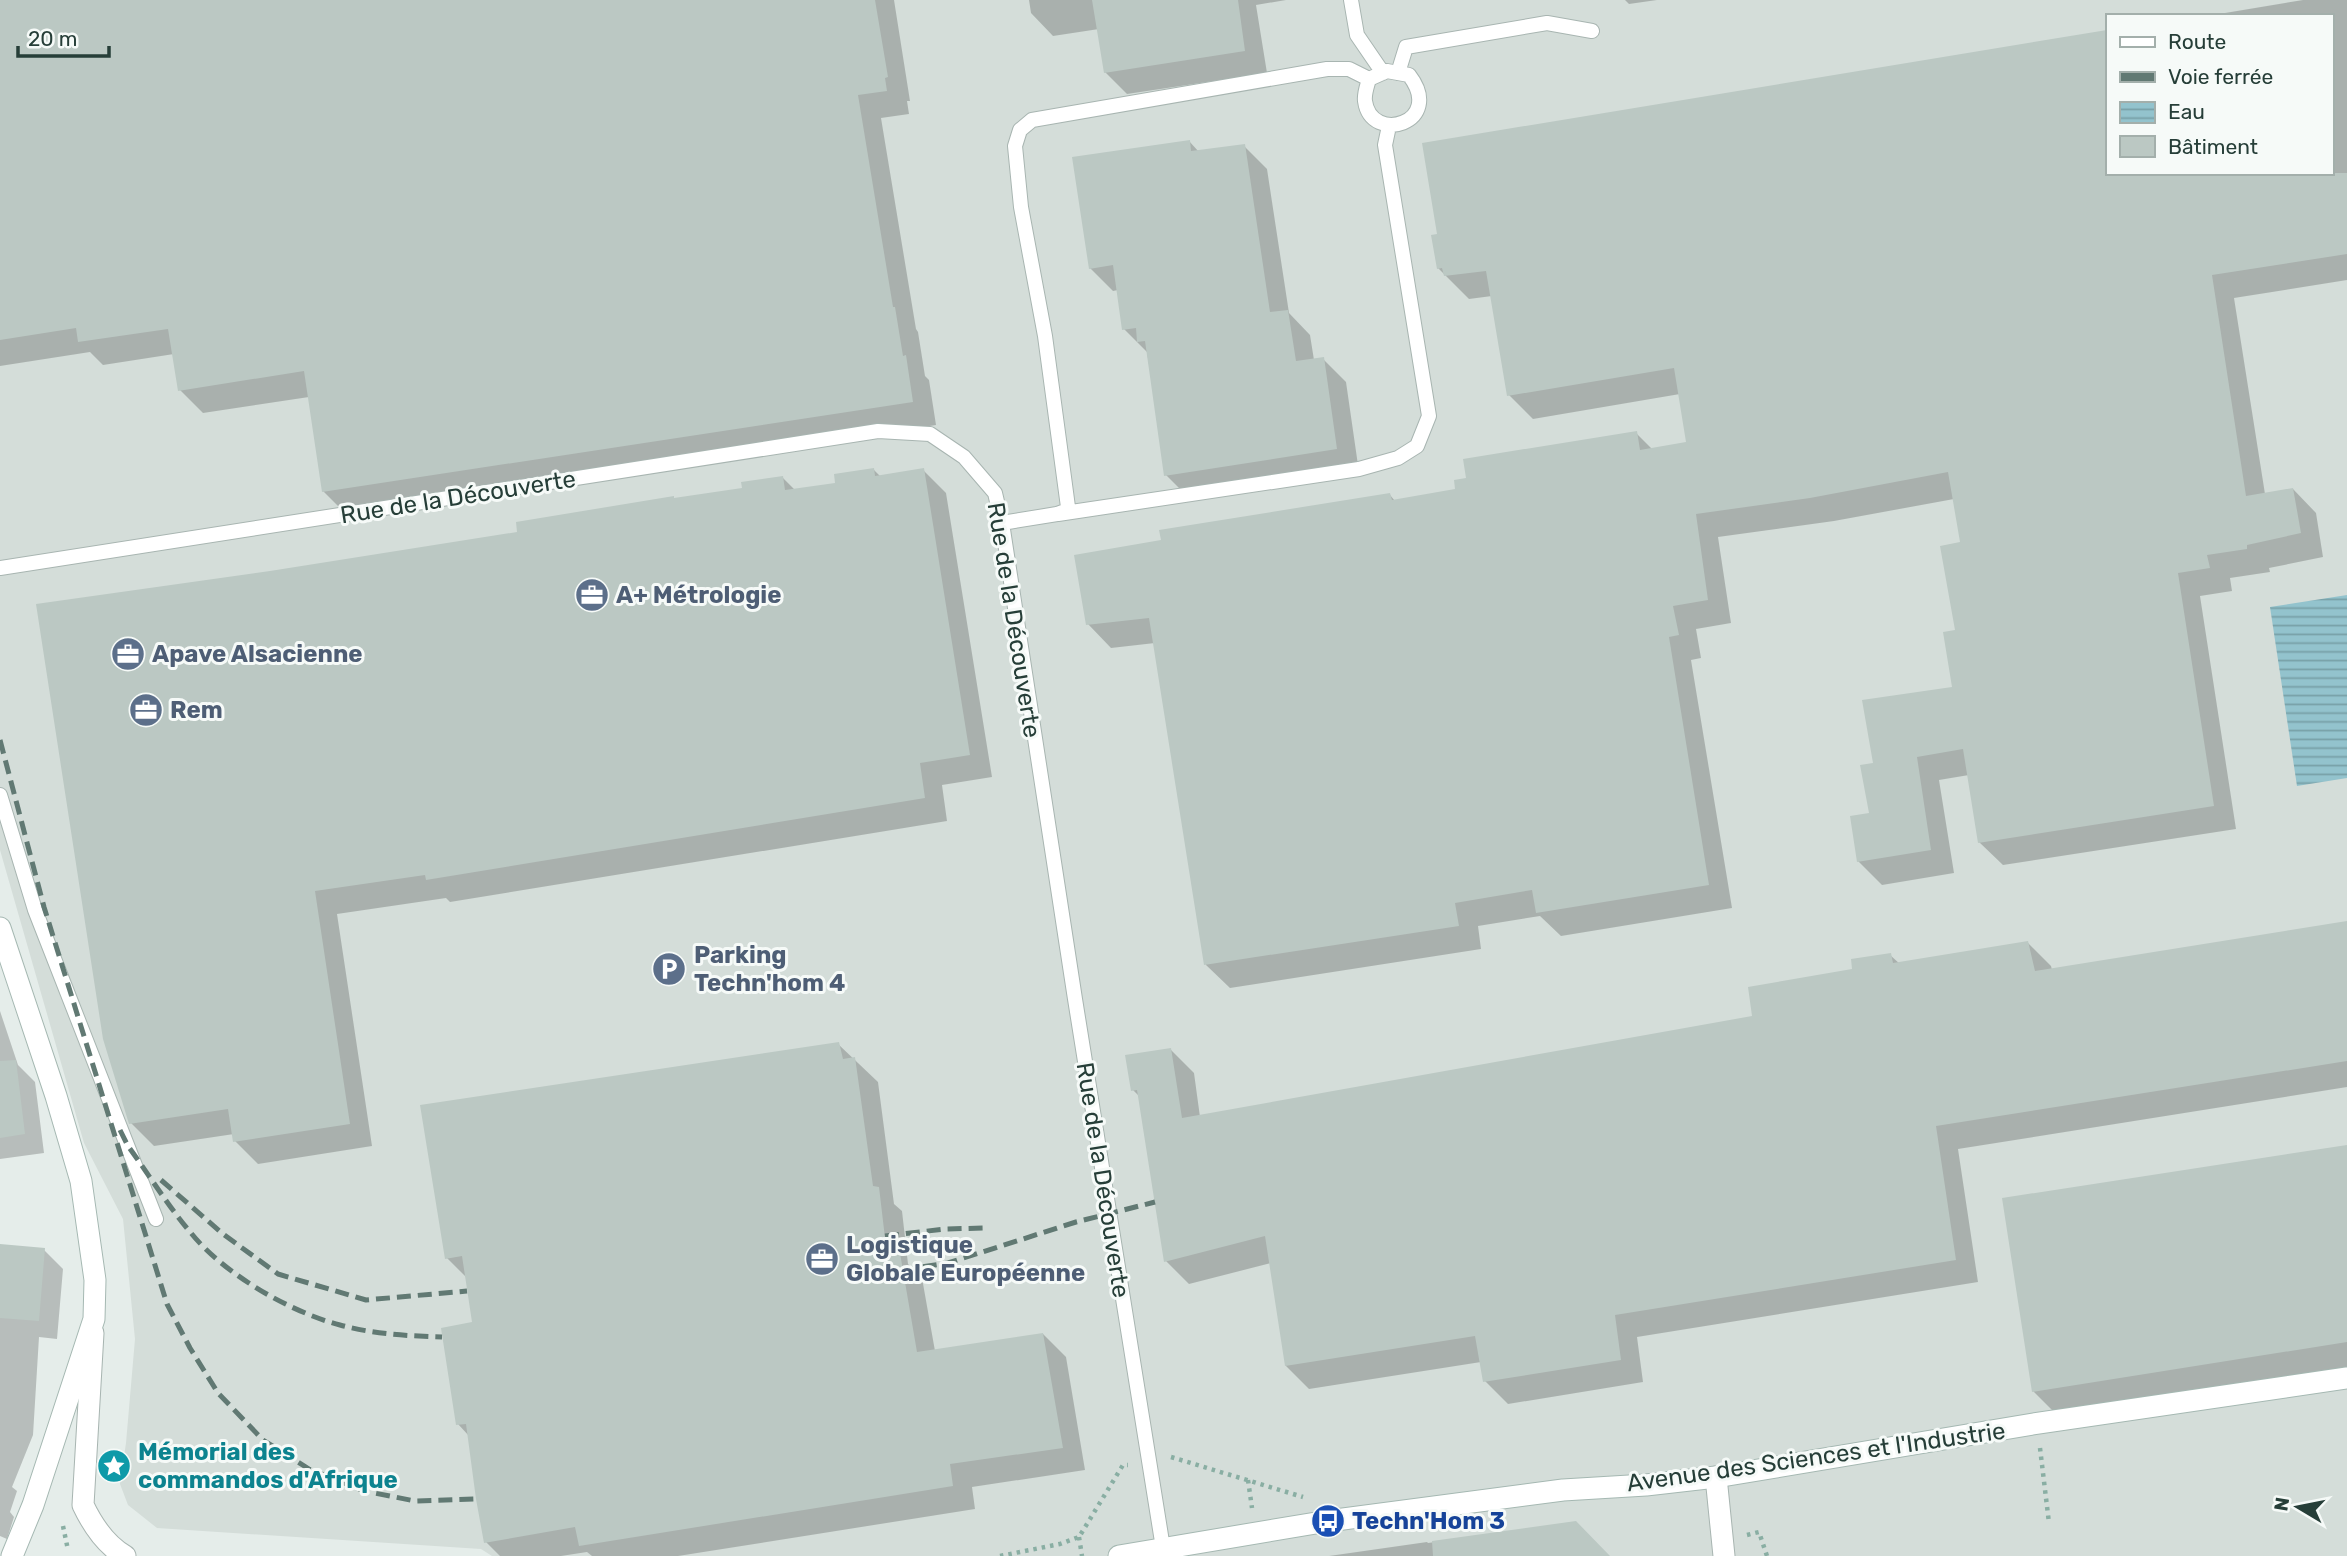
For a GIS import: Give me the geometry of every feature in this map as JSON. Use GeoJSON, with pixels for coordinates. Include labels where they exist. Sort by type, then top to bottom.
{"type":"FeatureCollection","features":[{"type":"Feature","properties":{"kind":"street"},"geometry":{"type":"LineString","coordinates":[[0,929],[56,1096],[81,1181],[95,1280],[83,1505],[88,1517],[104,1538],[125,1556]]}},
{"type":"Feature","properties":{"kind":"street"},"geometry":{"type":"LineString","coordinates":[[12,1556],[33,1505],[94,1319]]}},
{"type":"Feature","properties":{"kind":"street","name":"Avenue des Sciences et l'Industrie"},"geometry":{"type":"LineString","coordinates":[[1119,1556],[1328,1521],[1549,1492],[1716,1477],[2020,1427],[2347,1378]]}},
{"type":"Feature","properties":{"kind":"street"},"geometry":{"type":"LineString","coordinates":[[1716,1477],[1724,1556]]}},
{"type":"Feature","properties":{"kind":"lane"},"geometry":{"type":"LineString","coordinates":[[1351,0],[1357,35],[1383,75]]}},
{"type":"Feature","properties":{"kind":"lane"},"geometry":{"type":"LineString","coordinates":[[1057,514],[1068,507],[1068,499],[1045,336],[1021,207],[1015,146],[1020,130],[1032,120],[1327,69],[1349,69],[1383,75],[1409,75],[1417,86],[1421,103],[1414,116],[1389,126],[1377,121],[1368,111],[1364,98],[1383,75],[1406,47],[1547,23],[1592,31]]}},
{"type":"Feature","properties":{"kind":"lane"},"geometry":{"type":"LineString","coordinates":[[1002,523],[1359,469],[1398,458],[1417,446],[1429,416],[1385,145],[1389,126]]}},
{"type":"Feature","properties":{"kind":"lane","name":"Rue de la Découverte"},"geometry":{"type":"LineString","coordinates":[[0,568],[878,431],[930,434],[964,457],[995,493],[1002,523],[1074,999],[1163,1549]]}},
{"type":"Feature","properties":{"kind":"lane"},"geometry":{"type":"LineString","coordinates":[[0,796],[35,910],[156,1219]]}},
{"type":"Feature","properties":{"kind":"path"},"geometry":{"type":"LineString","coordinates":[[2040,1447],[2049,1523]]}},
{"type":"Feature","properties":{"kind":"path"},"geometry":{"type":"LineString","coordinates":[[1000,1556],[1060,1544],[1079,1537],[1124,1465],[1172,1457],[1301,1497],[1314,1495]]}},
{"type":"Feature","properties":{"kind":"path"},"geometry":{"type":"LineString","coordinates":[[62,1524],[68,1550]]}},
{"type":"Feature","properties":{"kind":"path"},"geometry":{"type":"LineString","coordinates":[[1742,1536],[1759,1532],[1767,1556]]}},
{"type":"Feature","properties":{"kind":"path"},"geometry":{"type":"LineString","coordinates":[[1079,1537],[1082,1556]]}},
{"type":"Feature","properties":{"kind":"shaded area"},"geometry":{"type":"Polygon","coordinates":[[[0,0],[2347,0],[2347,1556],[492,1556],[481,1549],[157,1528],[128,1505],[120,1484],[135,1339],[123,1219],[84,1143],[0,850],[0,0]]]}},
{"type":"Feature","properties":{"kind":"water"},"geometry":{"type":"Polygon","coordinates":[[[2347,595],[2347,778],[2297,786],[2270,607],[2347,595]]]}},
{"type":"Feature","properties":{"kind":"building"},"geometry":{"type":"Polygon","coordinates":[[[0,0],[875,0],[888,77],[885,78],[887,91],[858,95],[893,307],[903,356],[906,355],[913,402],[322,492],[304,371],[178,391],[168,329],[78,342],[76,328],[0,340],[0,0]]]}},
{"type":"Feature","properties":{"kind":"building"},"geometry":{"type":"Polygon","coordinates":[[[1092,0],[1238,0],[1245,51],[1104,73],[1092,0]]]}},
{"type":"Feature","properties":{"kind":"building"},"geometry":{"type":"Polygon","coordinates":[[[2106,30],[2106,175],[2347,173],[2347,254],[2212,275],[2246,496],[2293,488],[2301,533],[2247,545],[2247,549],[2207,555],[2210,568],[2178,573],[2214,806],[1978,843],[1963,749],[1917,757],[1931,850],[1857,862],[1850,816],[1869,813],[1860,765],[1873,763],[1862,700],[1952,687],[1943,632],[1955,630],[1940,546],[1960,542],[1948,472],[1810,498],[1696,514],[1708,600],[1673,606],[1679,635],[1669,637],[1709,885],[1536,913],[1532,890],[1455,903],[1459,926],[1204,965],[1149,618],[1086,625],[1074,555],[1161,540],[1159,530],[1390,493],[1392,500],[1455,489],[1454,480],[1466,478],[1463,459],[1637,431],[1640,450],[1686,442],[1674,368],[1507,396],[1486,271],[1444,276],[1442,268],[1437,269],[1431,235],[1437,234],[1422,143],[2106,30]]]}},
{"type":"Feature","properties":{"kind":"building"},"geometry":{"type":"Polygon","coordinates":[[[1190,140],[1191,151],[1245,144],[1270,312],[1288,310],[1296,361],[1324,357],[1337,449],[1164,476],[1145,341],[1137,342],[1136,328],[1122,330],[1113,265],[1089,269],[1072,157],[1190,140]]]}},
{"type":"Feature","properties":{"kind":"building"},"geometry":{"type":"Polygon","coordinates":[[[874,468],[875,476],[924,468],[970,755],[920,763],[925,798],[426,880],[425,875],[315,891],[350,1124],[233,1142],[228,1109],[129,1124],[103,1039],[36,604],[517,532],[516,522],[674,496],[742,488],[741,482],[783,476],[785,490],[835,483],[834,474],[874,468]]]}},
{"type":"Feature","properties":{"kind":"building"},"geometry":{"type":"Polygon","coordinates":[[[2347,921],[2347,1061],[1936,1126],[1956,1260],[1615,1315],[1621,1360],[1483,1382],[1475,1336],[1285,1366],[1265,1236],[1164,1262],[1137,1090],[1131,1091],[1125,1055],[1171,1048],[1182,1118],[1752,1016],[1748,987],[1852,969],[1851,959],[1891,953],[1893,963],[2028,941],[2035,971],[2347,921]]]}},
{"type":"Feature","properties":{"kind":"building"},"geometry":{"type":"Polygon","coordinates":[[[839,1042],[843,1059],[855,1057],[873,1186],[879,1187],[887,1255],[900,1253],[917,1352],[1043,1333],[1063,1448],[950,1464],[953,1486],[579,1546],[575,1527],[484,1543],[466,1424],[456,1425],[441,1328],[472,1322],[462,1256],[445,1259],[420,1105],[839,1042]]]}},
{"type":"Feature","properties":{"kind":"building"},"geometry":{"type":"Polygon","coordinates":[[[16,1060],[25,1134],[0,1138],[0,1061],[16,1060]]]}},
{"type":"Feature","properties":{"kind":"building"},"geometry":{"type":"Polygon","coordinates":[[[2347,1145],[2347,1342],[2032,1392],[2002,1198],[2347,1145]]]}},
{"type":"Feature","properties":{"kind":"building"},"geometry":{"type":"Polygon","coordinates":[[[0,1244],[45,1248],[39,1321],[0,1318],[0,1244]]]}},
{"type":"Feature","properties":{"kind":"building"},"geometry":{"type":"Polygon","coordinates":[[[1576,1521],[1610,1556],[1433,1556],[1432,1541],[1576,1521]]]}},
{"type":"Feature","properties":{"kind":"railway"},"geometry":{"type":"LineString","coordinates":[[0,740],[44,907],[167,1304],[218,1393],[263,1440],[309,1469],[364,1491],[415,1501],[476,1499]]}},
{"type":"Feature","properties":{"kind":"railway"},"geometry":{"type":"LineString","coordinates":[[120,1130],[128,1146],[191,1233],[239,1277],[300,1311],[340,1325],[378,1332],[442,1337]]}},
{"type":"Feature","properties":{"kind":"railway"},"geometry":{"type":"LineString","coordinates":[[161,1180],[223,1234],[278,1274],[366,1300],[467,1291]]}},
{"type":"Feature","properties":{"kind":"railway"},"geometry":{"type":"LineString","coordinates":[[902,1270],[948,1263],[1076,1222],[1155,1202]]}},
{"type":"Feature","properties":{"kind":"railway"},"geometry":{"type":"LineString","coordinates":[[885,1236],[945,1229],[987,1228]]}},
{"type":"Feature","properties":{"kind":"place","name":"A+ Métrologie"},"geometry":{"type":"Point","coordinates":[592,595]}},
{"type":"Feature","properties":{"kind":"place","name":"Apave Alsacienne"},"geometry":{"type":"Point","coordinates":[128,654]}},
{"type":"Feature","properties":{"kind":"place","name":"Rem"},"geometry":{"type":"Point","coordinates":[146,710]}},
{"type":"Feature","properties":{"kind":"place","name":"Parking Techn'hom 4"},"geometry":{"type":"Point","coordinates":[669,969]}},
{"type":"Feature","properties":{"kind":"place","name":"Logistique Globale Européenne"},"geometry":{"type":"Point","coordinates":[822,1259]}},
{"type":"Feature","properties":{"kind":"place","name":"Mémorial des commandos d'Afrique"},"geometry":{"type":"Point","coordinates":[114,1466]}},
{"type":"Feature","properties":{"kind":"place","name":"Techn'Hom 3"},"geometry":{"type":"Point","coordinates":[1328,1521]}}]}
